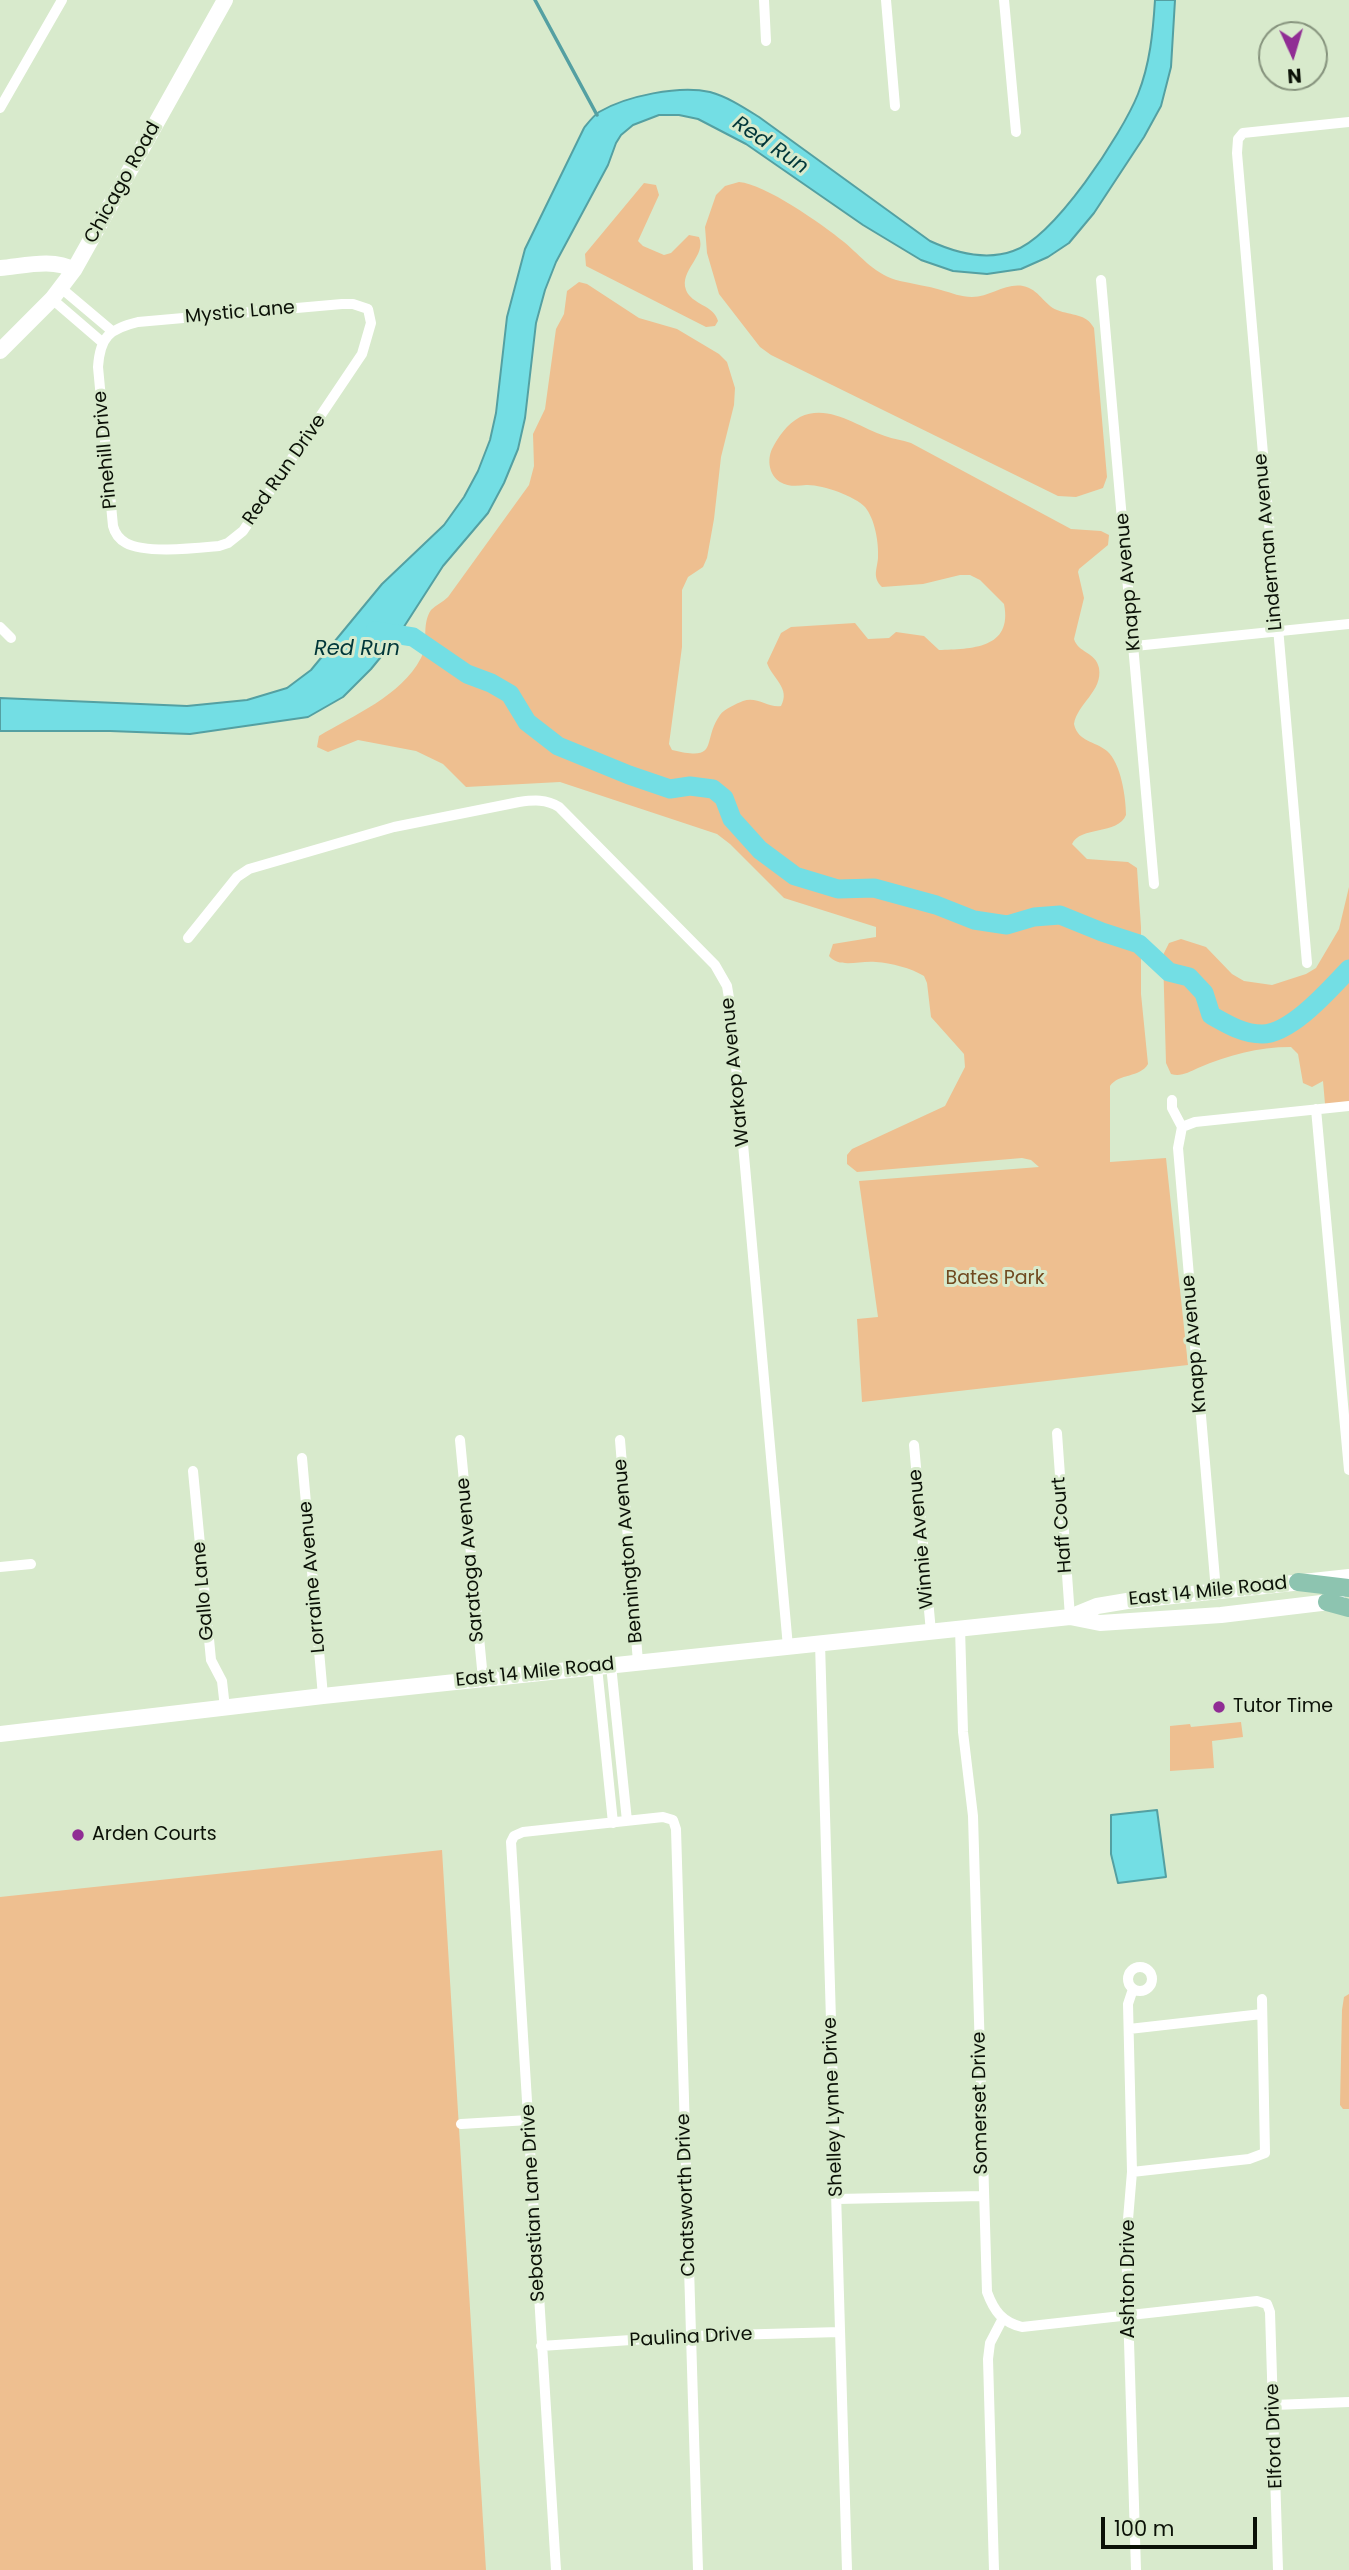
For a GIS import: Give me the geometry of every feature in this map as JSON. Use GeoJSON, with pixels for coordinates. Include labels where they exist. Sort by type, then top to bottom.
{"type":"FeatureCollection","features":[{"type":"Feature","properties":{"kind":"main road","name":"Chicago Road"},"geometry":{"type":"LineString","coordinates":[[0,351],[57,293],[74,270],[225,0]]}},
{"type":"Feature","properties":{"kind":"main road"},"geometry":{"type":"LineString","coordinates":[[0,268],[52,263],[64,264],[74,270]]}},
{"type":"Feature","properties":{"kind":"main road","name":"East 14 Mile Road"},"geometry":{"type":"LineString","coordinates":[[0,1734],[323,1696],[1070,1616],[1097,1606],[1349,1577]]}},
{"type":"Feature","properties":{"kind":"main road"},"geometry":{"type":"LineString","coordinates":[[1298,1582],[1349,1588]]}},
{"type":"Feature","properties":{"kind":"main road","name":"East 14 Mile Road"},"geometry":{"type":"LineString","coordinates":[[1070,1616],[1100,1623],[1221,1615],[1349,1600]]}},
{"type":"Feature","properties":{"kind":"main road"},"geometry":{"type":"LineString","coordinates":[[1327,1602],[1349,1608]]}},
{"type":"Feature","properties":{"kind":"street"},"geometry":{"type":"LineString","coordinates":[[0,108],[62,0]]}},
{"type":"Feature","properties":{"kind":"street"},"geometry":{"type":"LineString","coordinates":[[764,0],[766,41]]}},
{"type":"Feature","properties":{"kind":"street"},"geometry":{"type":"LineString","coordinates":[[886,0],[895,106]]}},
{"type":"Feature","properties":{"kind":"street"},"geometry":{"type":"LineString","coordinates":[[1004,0],[1016,132]]}},
{"type":"Feature","properties":{"kind":"street","name":"Linderman Avenue"},"geometry":{"type":"LineString","coordinates":[[1307,963],[1237,153],[1238,139],[1243,133],[1349,122]]}},
{"type":"Feature","properties":{"kind":"street","name":"Knapp Avenue"},"geometry":{"type":"LineString","coordinates":[[1101,280],[1154,884]]}},
{"type":"Feature","properties":{"kind":"street"},"geometry":{"type":"LineString","coordinates":[[57,293],[112,331],[102,342],[57,293]]}},
{"type":"Feature","properties":{"kind":"street","name":"Mystic Lane"},"geometry":{"type":"LineString","coordinates":[[112,331],[138,322],[316,306],[353,303],[368,309]]}},
{"type":"Feature","properties":{"kind":"street","name":"Red Run Drive"},"geometry":{"type":"LineString","coordinates":[[135,547],[219,546],[228,543],[243,531],[358,361],[369,332],[371,316],[368,309]]}},
{"type":"Feature","properties":{"kind":"street","name":"Pinehill Drive"},"geometry":{"type":"LineString","coordinates":[[102,342],[98,367],[113,526],[123,542],[135,547]]}},
{"type":"Feature","properties":{"kind":"street"},"geometry":{"type":"LineString","coordinates":[[1135,646],[1349,624]]}},
{"type":"Feature","properties":{"kind":"street"},"geometry":{"type":"LineString","coordinates":[[0,627],[11,638]]}},
{"type":"Feature","properties":{"kind":"street","name":"Warkop Avenue"},"geometry":{"type":"LineString","coordinates":[[187,938],[237,877],[249,869],[394,827],[537,800],[550,801],[559,807],[715,965],[727,986],[731,1010],[788,1647]]}},
{"type":"Feature","properties":{"kind":"street","name":"Knapp Avenue"},"geometry":{"type":"LineString","coordinates":[[1172,1100],[1172,1108],[1182,1127],[1178,1148],[1216,1591]]}},
{"type":"Feature","properties":{"kind":"street"},"geometry":{"type":"LineString","coordinates":[[1182,1127],[1195,1122],[1349,1106]]}},
{"type":"Feature","properties":{"kind":"street"},"geometry":{"type":"LineString","coordinates":[[1316,1109],[1349,1470]]}},
{"type":"Feature","properties":{"kind":"street","name":"Haff Court"},"geometry":{"type":"LineString","coordinates":[[1057,1433],[1070,1616]]}},
{"type":"Feature","properties":{"kind":"street","name":"Saratoga Avenue"},"geometry":{"type":"LineString","coordinates":[[460,1440],[483,1679]]}},
{"type":"Feature","properties":{"kind":"street","name":"Bennington Avenue"},"geometry":{"type":"LineString","coordinates":[[620,1440],[638,1662]]}},
{"type":"Feature","properties":{"kind":"street","name":"Winnie Avenue"},"geometry":{"type":"LineString","coordinates":[[914,1445],[930,1632]]}},
{"type":"Feature","properties":{"kind":"street","name":"Lorraine Avenue"},"geometry":{"type":"LineString","coordinates":[[302,1458],[323,1696]]}},
{"type":"Feature","properties":{"kind":"street","name":"Gallo Lane"},"geometry":{"type":"LineString","coordinates":[[193,1471],[211,1660],[222,1681],[225,1708]]}},
{"type":"Feature","properties":{"kind":"street"},"geometry":{"type":"LineString","coordinates":[[0,1567],[30,1564]]}},
{"type":"Feature","properties":{"kind":"street","name":"Somerset Drive"},"geometry":{"type":"LineString","coordinates":[[960,1628],[963,1732],[973,1816],[986,2292],[992,2307],[1002,2319]]}},
{"type":"Feature","properties":{"kind":"street","name":"Shelley Lynne Drive"},"geometry":{"type":"LineString","coordinates":[[820,1643],[847,2570]]}},
{"type":"Feature","properties":{"kind":"street"},"geometry":{"type":"LineString","coordinates":[[604,1666],[627,1821],[613,1822],[604,1666]]}},
{"type":"Feature","properties":{"kind":"street","name":"Chatsworth Drive"},"geometry":{"type":"LineString","coordinates":[[627,1821],[663,1817],[673,1820],[677,1843],[698,2570]]}},
{"type":"Feature","properties":{"kind":"street","name":"Sebastian Lane Drive"},"geometry":{"type":"LineString","coordinates":[[556,2570],[511,1846],[514,1836],[523,1832],[613,1822]]}},
{"type":"Feature","properties":{"kind":"street","name":"Ashton Drive"},"geometry":{"type":"LineString","coordinates":[[1133,1989],[1128,2004],[1132,2172],[1126,2243],[1136,2570]]}},
{"type":"Feature","properties":{"kind":"street"},"geometry":{"type":"LineString","coordinates":[[1132,2172],[1249,2158],[1265,2153],[1262,1999]]}},
{"type":"Feature","properties":{"kind":"street"},"geometry":{"type":"LineString","coordinates":[[1129,2029],[1262,2014]]}},
{"type":"Feature","properties":{"kind":"street"},"geometry":{"type":"LineString","coordinates":[[461,2124],[529,2120]]}},
{"type":"Feature","properties":{"kind":"street"},"geometry":{"type":"LineString","coordinates":[[837,2199],[983,2196]]}},
{"type":"Feature","properties":{"kind":"street","name":"Elford Drive"},"geometry":{"type":"LineString","coordinates":[[1129,2315],[1257,2301],[1267,2304],[1270,2312],[1274,2405],[1278,2570]]}},
{"type":"Feature","properties":{"kind":"street"},"geometry":{"type":"LineString","coordinates":[[994,2570],[988,2359],[990,2343],[1002,2319],[1022,2328],[1129,2315]]}},
{"type":"Feature","properties":{"kind":"street","name":"Paulina Drive"},"geometry":{"type":"LineString","coordinates":[[541,2346],[691,2336],[840,2332]]}},
{"type":"Feature","properties":{"kind":"street"},"geometry":{"type":"LineString","coordinates":[[1274,2405],[1349,2402]]}},
{"type":"Feature","properties":{"kind":"green space"},"geometry":{"type":"Polygon","coordinates":[[[739,182],[750,184],[793,206],[834,234],[876,270],[891,278],[968,297],[985,295],[1010,286],[1023,286],[1033,290],[1052,308],[1091,323],[1094,328],[1107,477],[1103,488],[1076,497],[1058,496],[771,355],[760,347],[719,294],[707,253],[705,227],[716,195],[725,186],[739,182]]]}},
{"type":"Feature","properties":{"kind":"green space"},"geometry":{"type":"Polygon","coordinates":[[[644,183],[656,185],[659,195],[638,241],[664,255],[671,253],[689,235],[699,237],[699,250],[686,276],[686,290],[693,299],[716,316],[718,321],[715,326],[706,327],[586,266],[585,254],[644,183]]]}},
{"type":"Feature","properties":{"kind":"green space","name":"Bates Park"},"geometry":{"type":"Polygon","coordinates":[[[579,282],[587,284],[639,318],[677,329],[719,354],[727,362],[735,388],[734,405],[721,457],[707,558],[703,567],[688,577],[682,590],[682,647],[669,744],[672,750],[687,753],[704,751],[720,715],[743,701],[753,700],[781,706],[784,694],[767,663],[781,633],[791,627],[855,623],[868,639],[889,638],[896,632],[924,636],[939,650],[964,649],[987,644],[1002,630],[1005,619],[1004,604],[980,580],[970,575],[923,584],[882,587],[876,577],[876,531],[865,507],[846,495],[829,489],[812,485],[783,484],[776,479],[770,467],[772,449],[783,431],[800,417],[811,413],[833,414],[885,436],[911,443],[1071,529],[1101,531],[1109,535],[1108,545],[1078,572],[1084,598],[1074,639],[1097,663],[1099,676],[1094,691],[1080,710],[1074,724],[1083,738],[1112,756],[1122,781],[1126,815],[1115,825],[1076,838],[1072,844],[1087,859],[1128,862],[1137,868],[1141,927],[1141,994],[1148,1064],[1140,1072],[1119,1079],[1110,1086],[1110,1162],[1166,1158],[1188,1365],[862,1402],[857,1319],[878,1317],[859,1181],[1039,1167],[1031,1160],[1022,1158],[857,1172],[847,1164],[847,1155],[852,1149],[945,1106],[965,1067],[964,1054],[931,1017],[924,976],[888,963],[844,963],[834,960],[829,956],[833,944],[876,937],[876,927],[784,898],[717,834],[560,782],[466,787],[443,764],[416,751],[358,740],[328,752],[317,747],[319,736],[389,694],[412,671],[425,646],[426,622],[431,610],[448,597],[529,485],[534,466],[533,434],[545,409],[556,329],[564,314],[567,291],[579,282]]]}},
{"type":"Feature","properties":{"kind":"green space"},"geometry":{"type":"Polygon","coordinates":[[[1349,887],[1349,1102],[1325,1104],[1323,1081],[1312,1087],[1303,1083],[1298,1054],[1291,1047],[1266,1048],[1243,1053],[1185,1074],[1171,1074],[1166,1063],[1163,955],[1169,943],[1181,939],[1206,947],[1232,974],[1244,981],[1272,985],[1316,968],[1339,929],[1349,887]]]}},
{"type":"Feature","properties":{"kind":"green space"},"geometry":{"type":"Polygon","coordinates":[[[1241,1722],[1243,1737],[1212,1741],[1214,1768],[1170,1771],[1170,1726],[1190,1724],[1191,1727],[1241,1722]]]}},
{"type":"Feature","properties":{"kind":"green space"},"geometry":{"type":"Polygon","coordinates":[[[442,1850],[486,2570],[0,2570],[0,1897],[442,1850]]]}},
{"type":"Feature","properties":{"kind":"green space"},"geometry":{"type":"Polygon","coordinates":[[[1349,1994],[1349,2109],[1343,2109],[1340,2105],[1342,2010],[1344,1997],[1349,1994]]]}},
{"type":"Feature","properties":{"kind":"water","name":"Red Run"},"geometry":{"type":"Polygon","coordinates":[[[1155,0],[1175,0],[1171,67],[1161,106],[1094,213],[1069,243],[1048,257],[1021,269],[987,274],[953,271],[921,260],[863,225],[746,144],[698,119],[659,115],[633,125],[616,143],[608,165],[556,262],[545,290],[536,323],[525,418],[518,449],[504,483],[488,513],[443,566],[398,636],[343,697],[308,717],[190,734],[0,731],[0,698],[187,706],[247,700],[287,688],[311,670],[382,584],[444,525],[478,471],[490,440],[496,413],[507,317],[525,249],[584,128],[599,112],[623,101],[653,93],[697,90],[717,94],[759,117],[930,241],[971,254],[1002,254],[1029,242],[1048,227],[1085,183],[1117,134],[1138,94],[1145,71],[1155,0]]]}},
{"type":"Feature","properties":{"kind":"water"},"geometry":{"type":"Polygon","coordinates":[[[1157,1810],[1166,1877],[1118,1883],[1111,1854],[1111,1815],[1157,1810]]]}},
{"type":"Feature","properties":{"kind":"waterway"},"geometry":{"type":"LineString","coordinates":[[535,0],[597,115]]}},
{"type":"Feature","properties":{"kind":"waterway"},"geometry":{"type":"LineString","coordinates":[[375,631],[413,637],[467,674],[510,694],[527,722],[558,746],[670,789],[690,786],[713,789],[724,798],[732,819],[760,850],[795,876],[838,889],[874,888],[936,905],[974,920],[1007,925],[1034,917],[1060,915],[1139,944],[1169,972],[1189,977],[1204,993],[1211,1015],[1235,1028],[1255,1034],[1273,1032],[1297,1019],[1349,969]]}},
{"type":"Feature","properties":{"kind":"place","name":"Tutor Time"},"geometry":{"type":"Point","coordinates":[1219,1707]}},
{"type":"Feature","properties":{"kind":"place","name":"Arden Courts"},"geometry":{"type":"Point","coordinates":[78,1835]}}]}
